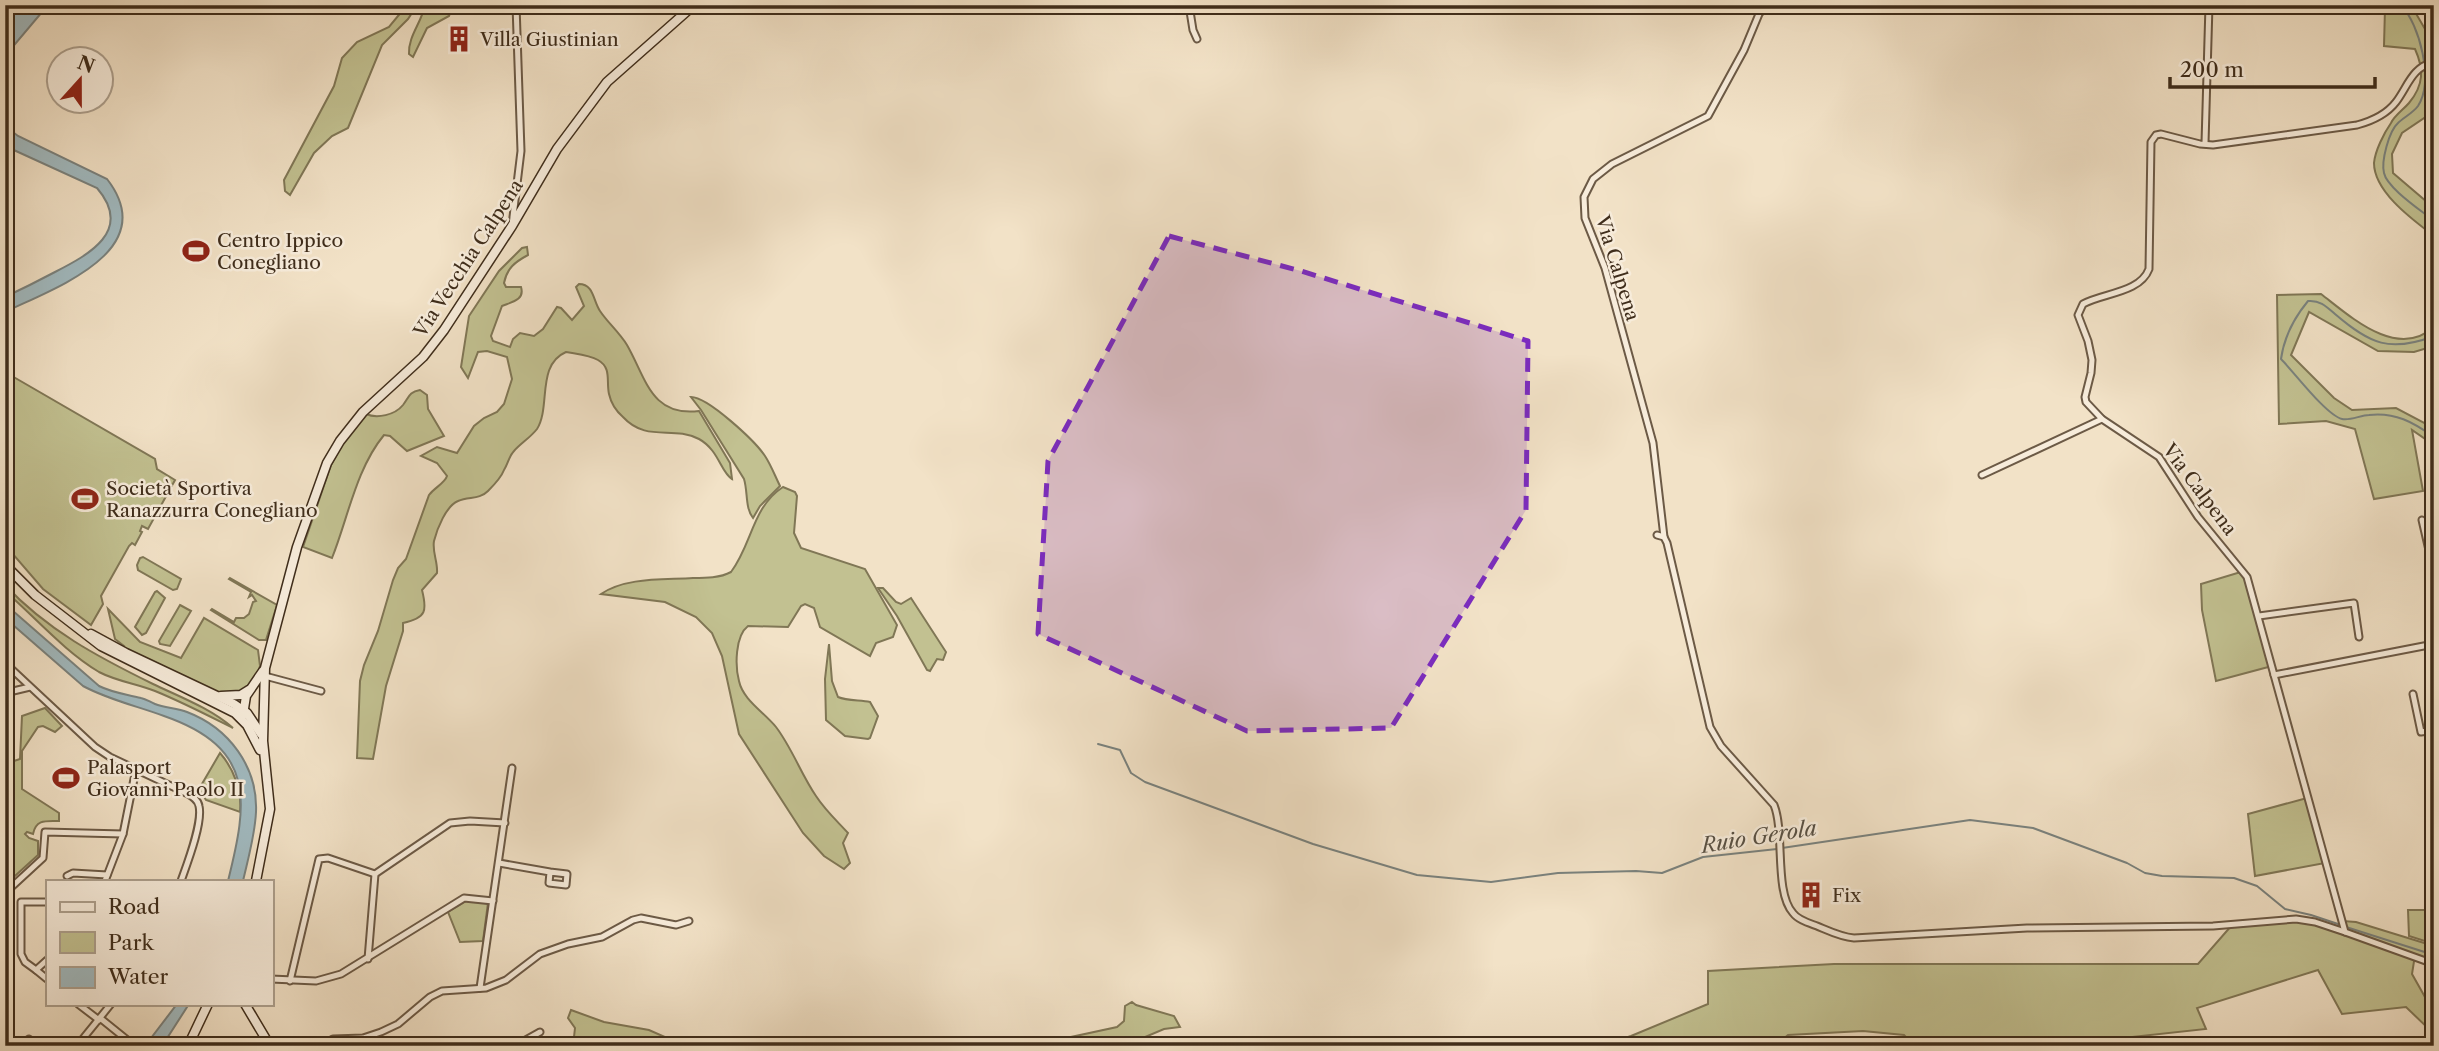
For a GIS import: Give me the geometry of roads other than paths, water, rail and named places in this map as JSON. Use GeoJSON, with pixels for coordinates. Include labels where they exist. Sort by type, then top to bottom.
{"type":"FeatureCollection","features":[{"type":"Feature","properties":{"kind":"main road","name":"Via Vecchia Calpena"},"geometry":{"type":"LineString","coordinates":[[265,672],[297,547],[327,463],[340,441],[363,412],[423,357],[444,330],[512,226],[557,149],[607,82],[694,5]]}},
{"type":"Feature","properties":{"kind":"main road"},"geometry":{"type":"LineString","coordinates":[[5,565],[60,615],[113,654],[235,713],[260,742]]}},
{"type":"Feature","properties":{"kind":"main road"},"geometry":{"type":"LineString","coordinates":[[60,615],[126,653],[216,695],[244,713],[260,742],[268,777],[270,809],[256,880]]}},
{"type":"Feature","properties":{"kind":"main road"},"geometry":{"type":"LineString","coordinates":[[244,713],[246,696],[265,672]]}},
{"type":"Feature","properties":{"kind":"main road"},"geometry":{"type":"LineString","coordinates":[[260,742],[265,672]]}},
{"type":"Feature","properties":{"kind":"main road"},"geometry":{"type":"LineString","coordinates":[[183,687],[215,698],[244,713]]}},
{"type":"Feature","properties":{"kind":"main road"},"geometry":{"type":"LineString","coordinates":[[216,695],[234,696],[251,688]]}},
{"type":"Feature","properties":{"kind":"main road"},"geometry":{"type":"LineString","coordinates":[[244,713],[256,707],[263,698]]}},
{"type":"Feature","properties":{"kind":"main road"},"geometry":{"type":"LineString","coordinates":[[188,1046],[207,1006]]}},
{"type":"Feature","properties":{"kind":"main road"},"geometry":{"type":"LineString","coordinates":[[245,1006],[270,1046]]}},
{"type":"Feature","properties":{"kind":"street"},"geometry":{"type":"LineString","coordinates":[[512,226],[521,151],[516,5]]}},
{"type":"Feature","properties":{"kind":"street"},"geometry":{"type":"LineString","coordinates":[[1189,5],[1197,39]]}},
{"type":"Feature","properties":{"kind":"street","name":"Via Calpena"},"geometry":{"type":"LineString","coordinates":[[1766,5],[1708,116],[1612,164],[1593,179],[1584,197],[1585,218],[1605,268],[1653,443],[1661,536],[1667,542],[1710,727],[1721,746],[1774,805],[1778,816],[1782,880],[1790,911],[1801,919],[1847,937],[1888,938],[2053,927],[2213,926],[2297,919],[2345,931],[2434,964]]}},
{"type":"Feature","properties":{"kind":"street"},"geometry":{"type":"LineString","coordinates":[[2205,143],[2209,5]]}},
{"type":"Feature","properties":{"kind":"street","name":"Via Calpena"},"geometry":{"type":"LineString","coordinates":[[2345,931],[2247,576],[2198,517],[2166,465],[2151,450],[2092,411],[2085,397],[2092,360],[2078,315],[2079,309],[2087,302],[2138,284],[2147,275],[2153,138],[2161,134],[2213,145],[2357,125],[2376,119],[2395,104],[2413,74],[2428,63]]}},
{"type":"Feature","properties":{"kind":"street"},"geometry":{"type":"LineString","coordinates":[[1982,475],[2102,419]]}},
{"type":"Feature","properties":{"kind":"street"},"geometry":{"type":"LineString","coordinates":[[2422,520],[2434,572]]}},
{"type":"Feature","properties":{"kind":"street"},"geometry":{"type":"LineString","coordinates":[[2259,616],[2354,603],[2358,637]]}},
{"type":"Feature","properties":{"kind":"street"},"geometry":{"type":"LineString","coordinates":[[2274,675],[2434,644]]}},
{"type":"Feature","properties":{"kind":"street"},"geometry":{"type":"LineString","coordinates":[[5,663],[95,747],[191,795],[198,803],[200,810],[194,840],[181,880]]}},
{"type":"Feature","properties":{"kind":"street"},"geometry":{"type":"LineString","coordinates":[[265,672],[321,691]]}},
{"type":"Feature","properties":{"kind":"street"},"geometry":{"type":"LineString","coordinates":[[5,693],[30,687]]}},
{"type":"Feature","properties":{"kind":"street"},"geometry":{"type":"LineString","coordinates":[[2413,694],[2421,732],[2434,730]]}},
{"type":"Feature","properties":{"kind":"street"},"geometry":{"type":"LineString","coordinates":[[480,988],[512,768]]}},
{"type":"Feature","properties":{"kind":"street"},"geometry":{"type":"LineString","coordinates":[[67,876],[73,873],[106,878],[123,834],[136,769]]}},
{"type":"Feature","properties":{"kind":"street"},"geometry":{"type":"LineString","coordinates":[[375,874],[450,822],[505,824]]}},
{"type":"Feature","properties":{"kind":"street"},"geometry":{"type":"LineString","coordinates":[[5,892],[43,858],[45,832],[123,834]]}},
{"type":"Feature","properties":{"kind":"street"},"geometry":{"type":"LineString","coordinates":[[290,981],[319,859],[328,858],[375,874]]}},
{"type":"Feature","properties":{"kind":"street"},"geometry":{"type":"LineString","coordinates":[[499,863],[550,872]]}},
{"type":"Feature","properties":{"kind":"street"},"geometry":{"type":"LineString","coordinates":[[368,959],[375,874]]}},
{"type":"Feature","properties":{"kind":"street"},"geometry":{"type":"LineString","coordinates":[[273,979],[290,981],[330,978],[368,959],[464,898],[493,901]]}},
{"type":"Feature","properties":{"kind":"street"},"geometry":{"type":"LineString","coordinates":[[46,902],[21,902],[21,957],[46,978]]}},
{"type":"Feature","properties":{"kind":"street"},"geometry":{"type":"LineString","coordinates":[[320,1046],[333,1039],[363,1038],[381,1032],[398,1024],[430,997],[445,990],[480,988],[506,980],[540,954],[568,944],[601,937],[633,920],[641,918],[676,925],[689,921]]}},
{"type":"Feature","properties":{"kind":"street"},"geometry":{"type":"LineString","coordinates":[[36,970],[46,961]]}},
{"type":"Feature","properties":{"kind":"street"},"geometry":{"type":"LineString","coordinates":[[81,1006],[131,1043]]}},
{"type":"Feature","properties":{"kind":"street"},"geometry":{"type":"LineString","coordinates":[[77,1046],[109,1006]]}},
{"type":"Feature","properties":{"kind":"street"},"geometry":{"type":"LineString","coordinates":[[515,1046],[540,1032]]}},
{"type":"Feature","properties":{"kind":"street"},"geometry":{"type":"LineString","coordinates":[[21,1046],[29,1039]]}},
{"type":"Feature","properties":{"kind":"street"},"geometry":{"type":"LineString","coordinates":[[442,1046],[450,1043],[457,1046]]}},
{"type":"Feature","properties":{"kind":"water"},"geometry":{"type":"Polygon","coordinates":[[[20,5],[48,5],[5,56],[5,24],[20,5]]]}},
{"type":"Feature","properties":{"kind":"water"},"geometry":{"type":"Polygon","coordinates":[[[5,126],[18,136],[107,179],[121,204],[122,227],[112,246],[95,264],[74,278],[5,312],[5,297],[81,258],[93,249],[109,229],[111,217],[107,203],[97,188],[5,146],[5,126]]]}},
{"type":"Feature","properties":{"kind":"water"},"geometry":{"type":"Polygon","coordinates":[[[5,604],[99,686],[187,712],[216,728],[228,739],[246,765],[255,795],[254,829],[243,880],[228,880],[235,852],[241,802],[238,780],[230,761],[216,744],[194,729],[83,686],[5,618],[5,604]]]}},
{"type":"Feature","properties":{"kind":"water"},"geometry":{"type":"Polygon","coordinates":[[[175,1006],[188,1006],[162,1046],[145,1046],[175,1006]]]}},
{"type":"Feature","properties":{"kind":"waterway"},"geometry":{"type":"LineString","coordinates":[[2401,5],[2419,39],[2425,82],[2418,106],[2398,123],[2392,132],[2383,168],[2391,185],[2434,221]]}},
{"type":"Feature","properties":{"kind":"waterway"},"geometry":{"type":"LineString","coordinates":[[2434,336],[2405,344],[2381,343],[2347,324],[2323,304],[2308,301],[2290,328],[2281,359],[2335,416],[2352,419],[2366,415],[2387,415],[2411,423],[2434,437]]}},
{"type":"Feature","properties":{"kind":"waterway","name":"Ruio Gerola"},"geometry":{"type":"LineString","coordinates":[[1098,744],[1120,750],[1131,773],[1145,782],[1313,844],[1417,875],[1491,882],[1558,873],[1662,873],[1703,857],[1777,849]]}},
{"type":"Feature","properties":{"kind":"waterway","name":"Ruio Gerola"},"geometry":{"type":"LineString","coordinates":[[1782,848],[1970,820],[2033,828],[2127,863],[2145,873],[2234,878],[2257,886],[2285,909],[2341,925]]}},
{"type":"Feature","properties":{"kind":"waterway","name":"Ruio Gerola"},"geometry":{"type":"LineString","coordinates":[[2346,927],[2434,955]]}},
{"type":"Feature","properties":{"kind":"place","name":"Villa Giustinian"},"geometry":{"type":"Point","coordinates":[459,39]}},
{"type":"Feature","properties":{"kind":"place","name":"Centro Ippico Conegliano"},"geometry":{"type":"Point","coordinates":[196,251]}},
{"type":"Feature","properties":{"kind":"place","name":"Società Sportiva Ranazzurra Conegliano"},"geometry":{"type":"Point","coordinates":[85,499]}},
{"type":"Feature","properties":{"kind":"place","name":"Palasport Giovanni Paolo II"},"geometry":{"type":"Point","coordinates":[66,778]}},
{"type":"Feature","properties":{"kind":"place","name":"Fix"},"geometry":{"type":"Point","coordinates":[1811,895]}}]}
